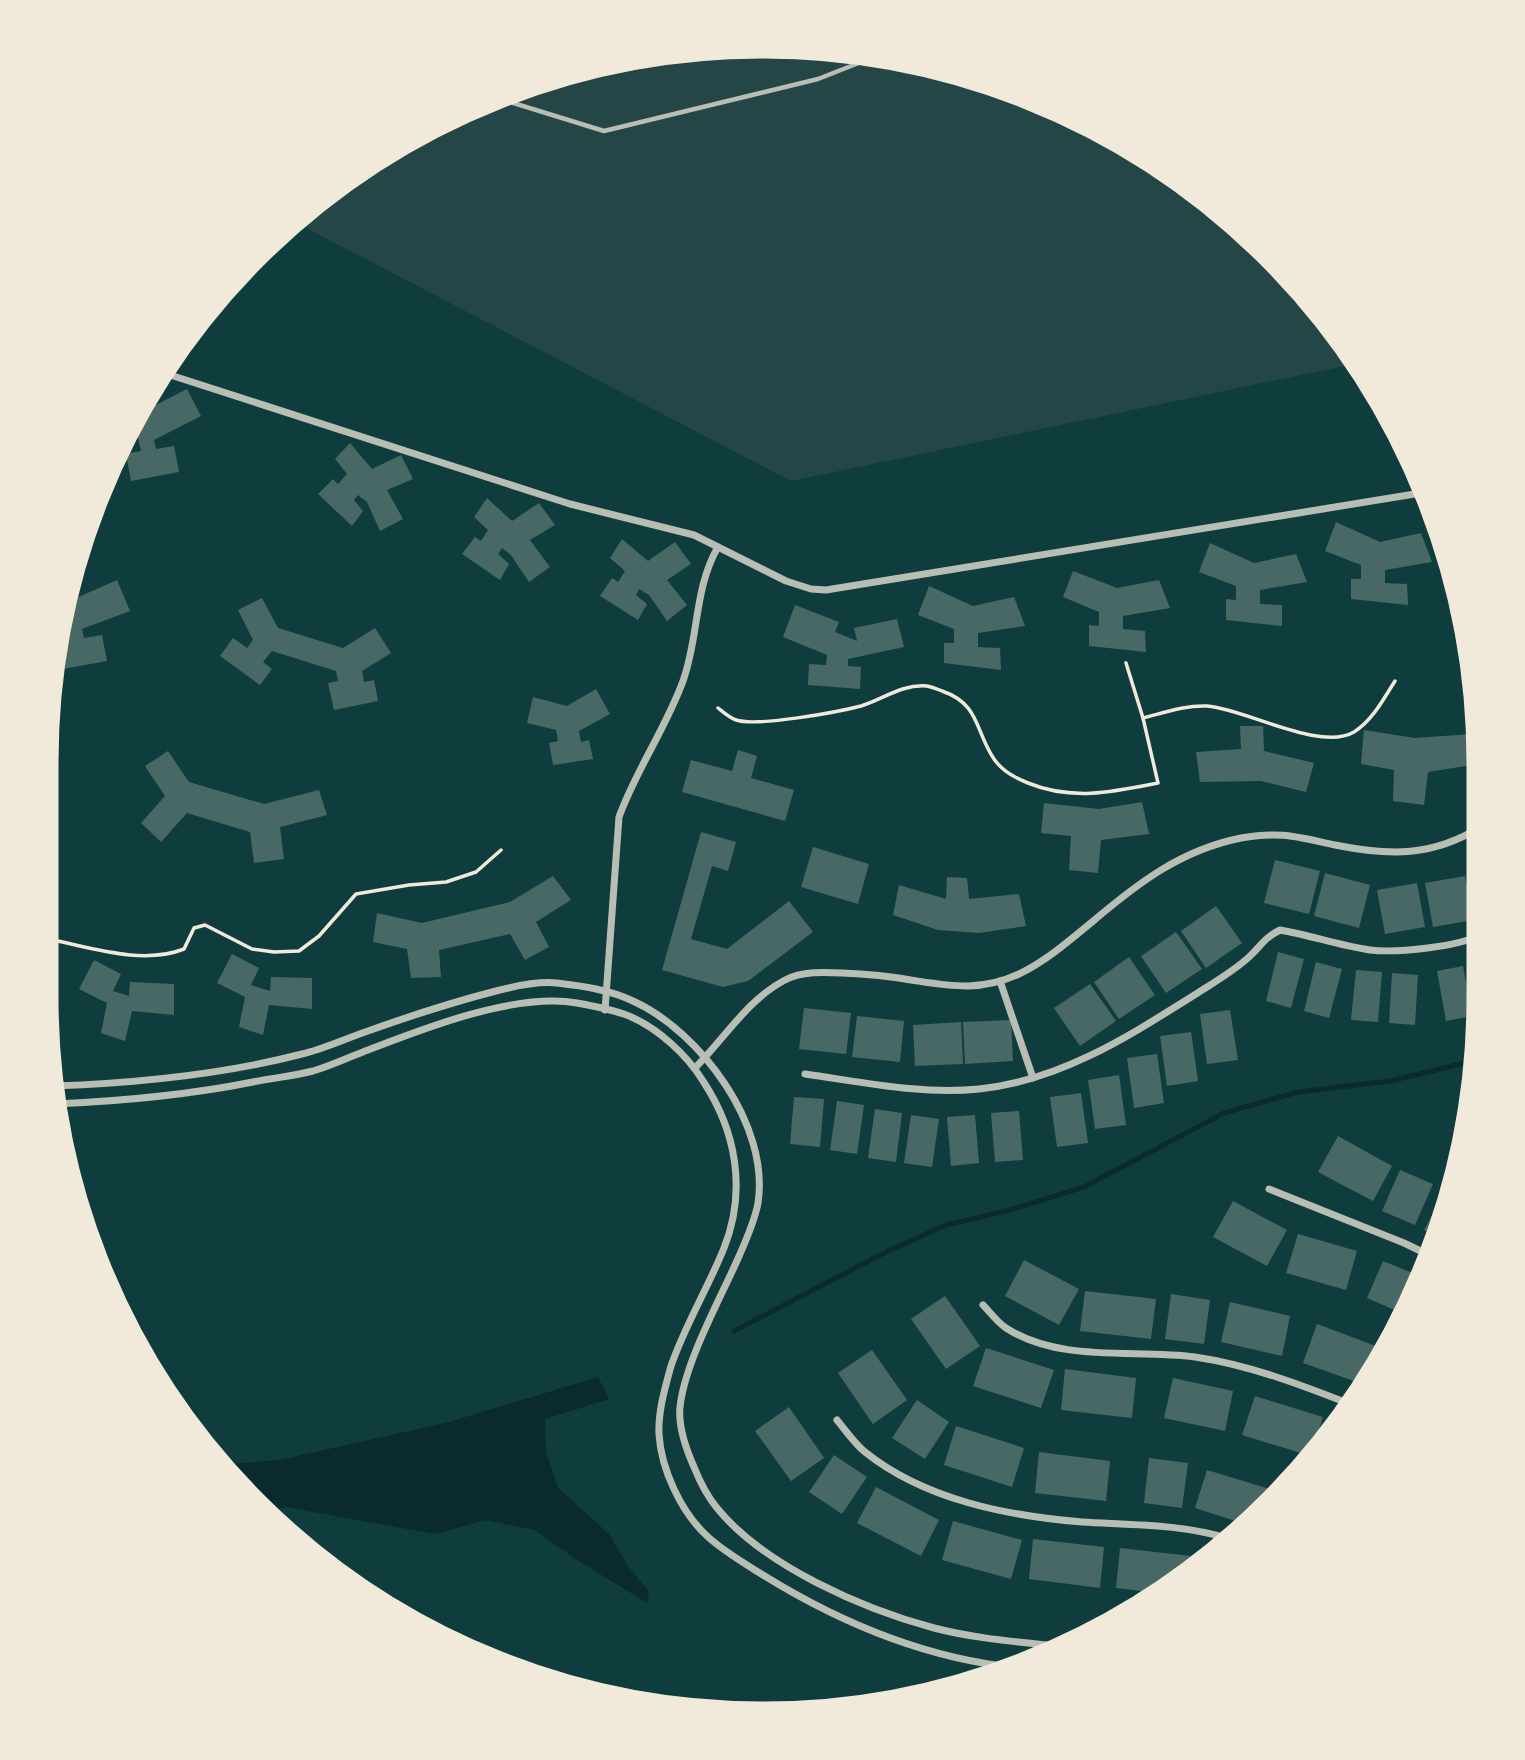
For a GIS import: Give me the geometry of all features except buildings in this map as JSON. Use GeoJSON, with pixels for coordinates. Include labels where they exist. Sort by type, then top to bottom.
{"type":"FeatureCollection","features":[{"type":"Feature","properties":{"kind":"street"},"geometry":{"type":"LineString","coordinates":[[170,375],[570,504],[694,535],[744,562],[811,589],[826,590],[1418,493]]}},
{"type":"Feature","properties":{"kind":"street"},"geometry":{"type":"LineString","coordinates":[[605,1010],[619,817],[629,790],[672,708],[684,679],[694,646],[698,601],[706,573],[718,547]]}},
{"type":"Feature","properties":{"kind":"street"},"geometry":{"type":"LineString","coordinates":[[695,1068],[761,998],[787,979],[820,972],[869,975],[951,988],[982,986],[1000,981],[1019,974],[1054,954],[1160,869],[1213,844],[1263,834],[1293,835],[1386,853],[1434,849],[1470,834]]}},
{"type":"Feature","properties":{"kind":"street"},"geometry":{"type":"LineString","coordinates":[[805,1074],[926,1090],[980,1089],[1033,1078],[1106,1049],[1219,978],[1248,958],[1266,937],[1280,930],[1371,950],[1429,948],[1471,940]]}},
{"type":"Feature","properties":{"kind":"street"},"geometry":{"type":"LineString","coordinates":[[1000,981],[1033,1078]]}},
{"type":"Feature","properties":{"kind":"street"},"geometry":{"type":"LineString","coordinates":[[60,1086],[117,1084],[200,1074],[304,1054],[374,1028],[479,995],[519,986],[551,983],[607,992],[632,1000],[661,1017],[705,1058],[739,1108],[753,1139],[759,1167],[758,1202],[750,1232],[691,1364],[680,1409],[685,1446],[700,1482],[715,1506],[741,1534],[780,1561],[833,1590],[886,1614],[938,1629],[1050,1645]]}},
{"type":"Feature","properties":{"kind":"street"},"geometry":{"type":"LineString","coordinates":[[62,1104],[198,1093],[313,1071],[471,1015],[527,1002],[574,1002],[628,1015],[653,1029],[695,1068],[717,1101],[735,1154],[737,1182],[734,1217],[724,1247],[677,1348],[663,1394],[659,1433],[675,1490],[688,1513],[706,1535],[769,1578],[833,1614],[882,1636],[933,1652],[995,1666]]}},
{"type":"Feature","properties":{"kind":"street"},"geometry":{"type":"LineString","coordinates":[[1269,1189],[1423,1252]]}},
{"type":"Feature","properties":{"kind":"street"},"geometry":{"type":"LineString","coordinates":[[983,1305],[1004,1327],[1036,1343],[1076,1349],[1196,1357],[1257,1372],[1343,1402]]}},
{"type":"Feature","properties":{"kind":"street"},"geometry":{"type":"LineString","coordinates":[[837,1420],[864,1452],[904,1478],[958,1499],[1003,1512],[1079,1522],[1206,1531],[1222,1536]]}},
{"type":"Feature","properties":{"kind":"lane"},"geometry":{"type":"LineString","coordinates":[[509,102],[604,131],[818,79],[863,61]]}},
{"type":"Feature","properties":{"kind":"path"},"geometry":{"type":"LineString","coordinates":[[718,708],[736,720],[766,722],[864,705],[881,696],[907,688],[928,686],[963,701],[978,722],[995,761],[1013,777],[1042,788],[1074,794],[1104,793],[1158,783],[1143,718],[1126,663]]}},
{"type":"Feature","properties":{"kind":"path"},"geometry":{"type":"LineString","coordinates":[[1143,718],[1183,708],[1207,706],[1246,715],[1311,736],[1335,736],[1353,733],[1375,713],[1395,681]]}},
{"type":"Feature","properties":{"kind":"path"},"geometry":{"type":"LineString","coordinates":[[54,940],[146,956],[172,954],[184,948],[194,928],[205,925],[252,949],[299,951],[319,936],[356,894],[409,885],[446,883],[476,872],[501,850]]}},
{"type":"Feature","properties":{"kind":"shaded area"},"geometry":{"type":"Polygon","coordinates":[[[762,54],[855,60],[946,78],[990,92],[1034,108],[1117,149],[1194,201],[1229,230],[1295,296],[1348,365],[791,481],[301,225],[369,174],[449,127],[491,108],[579,78],[670,60],[716,56],[762,54]]]}},
{"type":"Feature","properties":{"kind":"shaded area"},"geometry":{"type":"Polygon","coordinates":[[[598,1377],[609,1399],[545,1419],[546,1453],[558,1488],[609,1534],[628,1566],[649,1592],[647,1603],[574,1558],[535,1530],[485,1520],[435,1534],[286,1507],[275,1510],[230,1464],[280,1460],[449,1422],[598,1377]]]}},
{"type":"Feature","properties":{"kind":"waterway"},"geometry":{"type":"LineString","coordinates":[[734,1331],[888,1251],[946,1225],[1010,1210],[1084,1187],[1224,1113],[1298,1092],[1390,1081],[1467,1062]]}}]}
